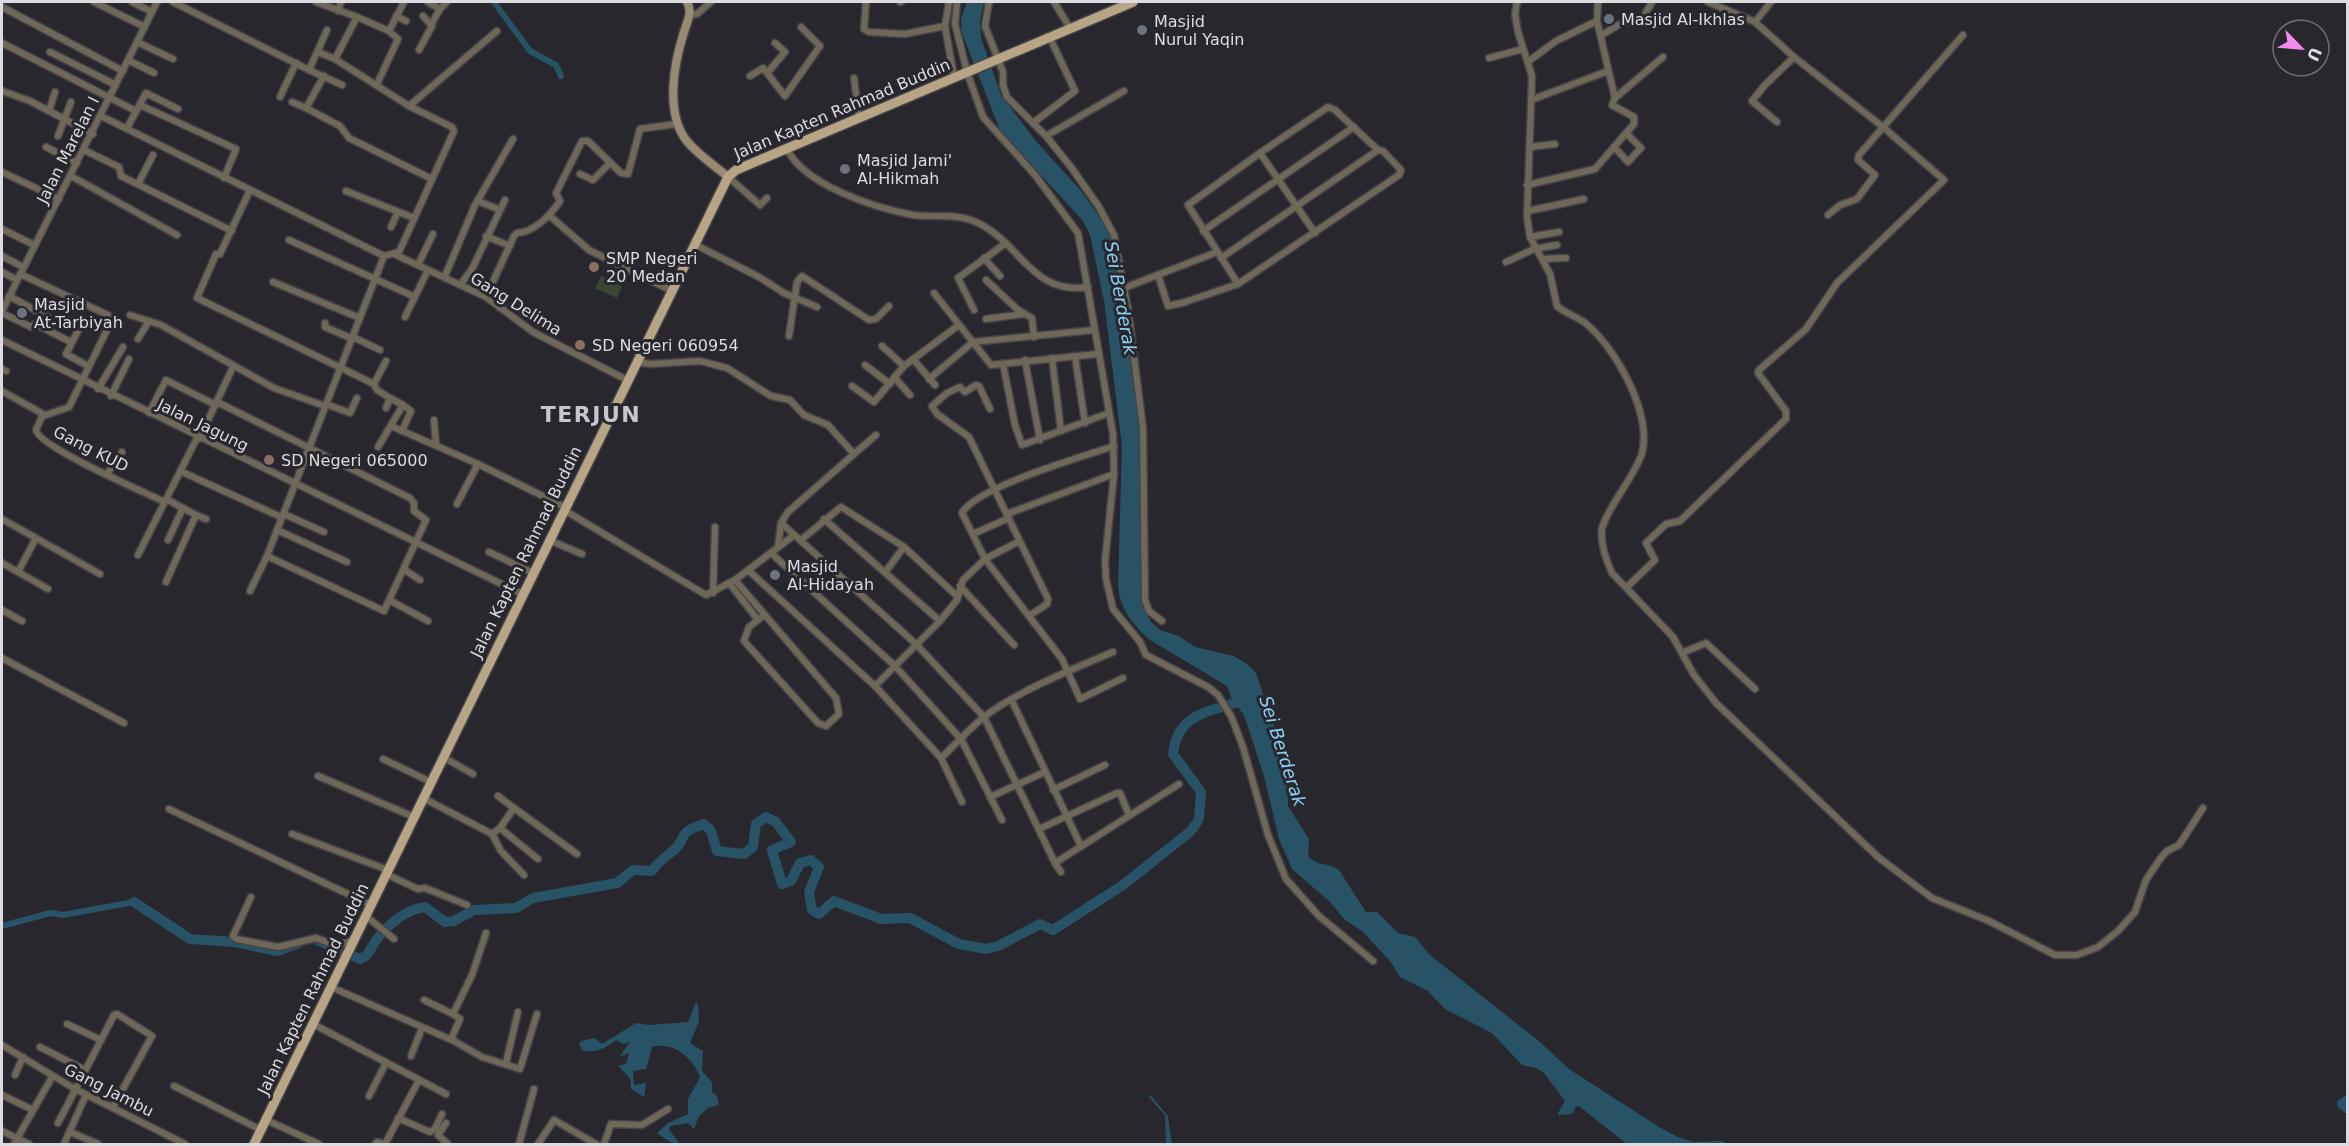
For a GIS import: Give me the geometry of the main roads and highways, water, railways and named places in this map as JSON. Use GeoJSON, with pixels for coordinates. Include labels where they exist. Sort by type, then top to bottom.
{"type":"FeatureCollection","features":[{"type":"Feature","properties":{"kind":"main road","name":"Jalan Kapten Rahmad Buddin"},"geometry":{"type":"LineString","coordinates":[[257,1144],[261,1130],[353,940],[670,290],[728,177],[787,148],[1133,2]]}},
{"type":"Feature","properties":{"kind":"water","name":"Sei Berderak"},"geometry":{"type":"Polygon","coordinates":[[[967,2],[984,2],[980,21],[981,38],[1001,95],[1035,140],[1082,192],[1112,235],[1141,416],[1143,607],[1151,622],[1160,630],[1179,636],[1195,647],[1234,656],[1256,673],[1287,764],[1288,806],[1309,839],[1308,856],[1316,862],[1339,870],[1366,912],[1377,912],[1398,933],[1415,937],[1430,955],[1540,1042],[1569,1069],[1659,1127],[1694,1142],[1721,1141],[1730,1144],[1627,1144],[1580,1107],[1576,1106],[1572,1114],[1559,1115],[1565,1101],[1544,1073],[1536,1068],[1522,1065],[1492,1033],[1445,1009],[1428,991],[1400,977],[1390,961],[1362,931],[1345,920],[1330,902],[1292,869],[1279,839],[1264,776],[1244,715],[1232,700],[1227,686],[1150,640],[1133,622],[1121,602],[1118,586],[1122,446],[1104,301],[1090,235],[1083,221],[1000,130],[962,33],[961,19],[967,2]]]}},
{"type":"Feature","properties":{"kind":"water"},"geometry":{"type":"Polygon","coordinates":[[[698,1003],[699,1021],[690,1043],[703,1051],[702,1071],[712,1082],[712,1092],[717,1096],[719,1105],[708,1108],[699,1116],[694,1129],[688,1123],[671,1126],[669,1130],[679,1142],[673,1144],[657,1133],[668,1123],[688,1114],[688,1099],[700,1077],[692,1063],[675,1049],[667,1046],[652,1047],[646,1069],[633,1071],[634,1085],[646,1083],[644,1097],[631,1089],[630,1078],[618,1066],[626,1064],[629,1053],[619,1057],[630,1042],[623,1044],[616,1040],[596,1051],[582,1050],[579,1044],[581,1041],[595,1038],[602,1044],[636,1023],[649,1025],[688,1022],[695,1004],[698,1003]]]}},
{"type":"Feature","properties":{"kind":"water"},"geometry":{"type":"Polygon","coordinates":[[[1150,1095],[1168,1116],[1172,1144],[1166,1144],[1165,1115],[1148,1096],[1150,1095]]]}},
{"type":"Feature","properties":{"kind":"waterway"},"geometry":{"type":"LineString","coordinates":[[494,2],[530,51],[556,65],[561,76]]}},
{"type":"Feature","properties":{"kind":"waterway"},"geometry":{"type":"LineString","coordinates":[[319,941],[360,959],[368,954],[391,924],[418,908],[425,907],[445,922],[454,921],[474,910],[516,908],[533,898],[617,883],[633,870],[652,871],[677,847],[685,833],[704,824],[711,831],[717,851],[744,854],[753,847],[756,824],[766,817],[776,822],[791,842],[772,850],[782,884],[791,881],[800,863],[811,860],[819,867],[809,892],[812,910],[819,914],[834,901],[881,919],[910,918],[959,944],[986,949],[998,946],[1040,924],[1053,930],[1123,885],[1191,831],[1199,819],[1201,792],[1173,754],[1176,740],[1181,729],[1198,715],[1246,700]]}},
{"type":"Feature","properties":{"kind":"waterway"},"geometry":{"type":"LineString","coordinates":[[2,926],[50,913],[63,915],[134,902]]}},
{"type":"Feature","properties":{"kind":"waterway"},"geometry":{"type":"LineString","coordinates":[[134,902],[190,939],[235,942],[277,951],[299,943]]}},
{"type":"Feature","properties":{"kind":"waterway"},"geometry":{"type":"LineString","coordinates":[[2348,1100],[2342,1104],[2348,1109]]}},
{"type":"Feature","properties":{"kind":"place","name":"Masjid Al-Ikhlas"},"geometry":{"type":"Point","coordinates":[1609,19]}},
{"type":"Feature","properties":{"kind":"place","name":"Masjid Nurul Yaqin"},"geometry":{"type":"Point","coordinates":[1142,30]}},
{"type":"Feature","properties":{"kind":"place","name":"Masjid Jami' Al-Hikmah"},"geometry":{"type":"Point","coordinates":[845,169]}},
{"type":"Feature","properties":{"kind":"place","name":"SMP Negeri 20 Medan"},"geometry":{"type":"Point","coordinates":[594,267]}},
{"type":"Feature","properties":{"kind":"place","name":"Masjid At-Tarbiyah"},"geometry":{"type":"Point","coordinates":[22,313]}},
{"type":"Feature","properties":{"kind":"place","name":"SD Negeri 060954"},"geometry":{"type":"Point","coordinates":[580,345]}},
{"type":"Feature","properties":{"kind":"place","name":"SD Negeri 065000"},"geometry":{"type":"Point","coordinates":[269,460]}},
{"type":"Feature","properties":{"kind":"place","name":"Masjid Al-Hidayah"},"geometry":{"type":"Point","coordinates":[775,575]}},
{"type":"Feature","properties":{"kind":"district","name":"TERJUN"},"geometry":{"type":"Point","coordinates":[591,414]}}]}
